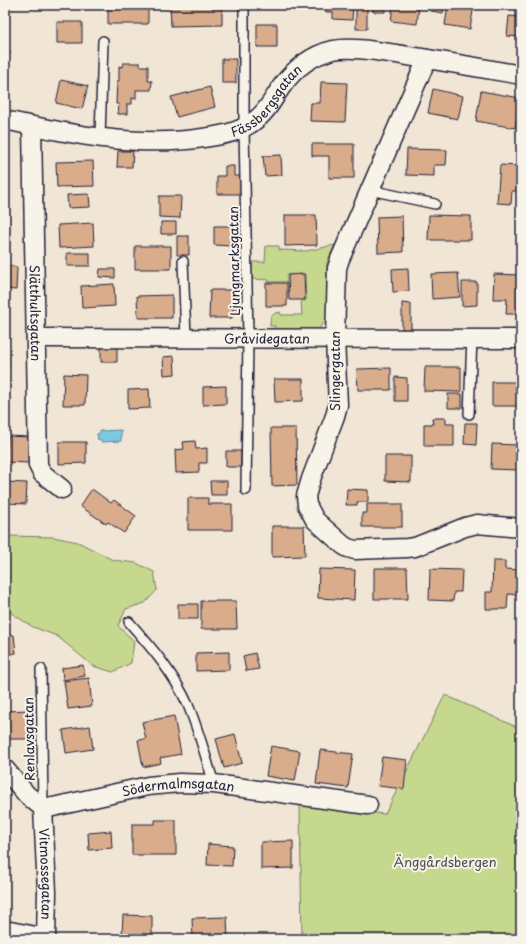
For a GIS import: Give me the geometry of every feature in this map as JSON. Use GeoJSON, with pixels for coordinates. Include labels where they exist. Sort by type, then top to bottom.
{"type":"FeatureCollection","features":[{"type":"Feature","properties":{"kind":"street","name":"Fässbergsgatan"},"geometry":{"type":"LineString","coordinates":[[5,120],[100,138],[156,142],[181,141],[218,136],[244,128],[261,115],[270,105],[282,85],[300,66],[310,59],[332,50],[344,49],[374,51],[521,75]]}},
{"type":"Feature","properties":{"kind":"street","name":"Slingergatan"},"geometry":{"type":"LineString","coordinates":[[427,59],[337,268],[335,339],[338,405],[311,479],[306,496],[306,505],[315,520],[343,545],[355,550],[411,548],[465,527],[477,524],[521,528]]}},
{"type":"Feature","properties":{"kind":"street","name":"Slätthultsgatan"},"geometry":{"type":"LineString","coordinates":[[32,126],[38,465],[42,473],[62,490]]}},
{"type":"Feature","properties":{"kind":"street","name":"Gråvidegatan"},"geometry":{"type":"LineString","coordinates":[[36,338],[521,338]]}},
{"type":"Feature","properties":{"kind":"street"},"geometry":{"type":"LineString","coordinates":[[5,769],[27,795],[43,808]]}},
{"type":"Feature","properties":{"kind":"street","name":"Södermalmsgatan"},"geometry":{"type":"LineString","coordinates":[[43,808],[148,786],[179,783],[214,784],[368,805]]}},
{"type":"Feature","properties":{"kind":"street","name":"Vitmossegatan"},"geometry":{"type":"LineString","coordinates":[[43,808],[47,892],[46,938]]}},
{"type":"Feature","properties":{"kind":"street"},"geometry":{"type":"LineString","coordinates":[[5,930],[46,938]]}},
{"type":"Feature","properties":{"kind":"lane","name":"Ljungmarksgatan"},"geometry":{"type":"LineString","coordinates":[[244,5],[244,128],[248,338],[246,490]]}},
{"type":"Feature","properties":{"kind":"lane"},"geometry":{"type":"LineString","coordinates":[[100,138],[103,42]]}},
{"type":"Feature","properties":{"kind":"lane"},"geometry":{"type":"LineString","coordinates":[[370,190],[435,204]]}},
{"type":"Feature","properties":{"kind":"lane"},"geometry":{"type":"LineString","coordinates":[[183,261],[186,338]]}},
{"type":"Feature","properties":{"kind":"lane"},"geometry":{"type":"LineString","coordinates":[[469,414],[472,338]]}},
{"type":"Feature","properties":{"kind":"lane"},"geometry":{"type":"LineString","coordinates":[[129,622],[167,668],[188,704],[214,784]]}},
{"type":"Feature","properties":{"kind":"lane","name":"Renlavsgatan"},"geometry":{"type":"LineString","coordinates":[[41,669],[43,808]]}},
{"type":"Feature","properties":{"kind":"green space"},"geometry":{"type":"Polygon","coordinates":[[[335,245],[327,262],[327,320],[317,330],[274,330],[275,326],[270,326],[270,323],[272,316],[275,314],[280,312],[281,315],[302,315],[301,301],[306,300],[305,274],[287,275],[287,282],[269,282],[269,280],[252,279],[252,262],[265,262],[266,246],[279,246],[279,250],[306,251],[335,245]]]}},
{"type":"Feature","properties":{"kind":"green space"},"geometry":{"type":"Polygon","coordinates":[[[5,532],[9,536],[53,537],[78,542],[113,560],[136,563],[154,572],[157,590],[145,603],[126,609],[118,626],[134,641],[131,663],[113,672],[93,666],[57,636],[33,627],[5,609],[5,532]]]}},
{"type":"Feature","properties":{"kind":"green space","name":"Änggårdsbergen"},"geometry":{"type":"Polygon","coordinates":[[[445,695],[521,729],[521,939],[302,939],[300,805],[385,814],[445,695]]]}},
{"type":"Feature","properties":{"kind":"water"},"geometry":{"type":"Polygon","coordinates":[[[121,430],[121,441],[101,442],[98,440],[97,434],[100,433],[100,431],[121,430]]]}},
{"type":"Feature","properties":{"kind":"building"},"geometry":{"type":"Polygon","coordinates":[[[108,5],[148,5],[148,24],[108,24],[108,5]]]}},
{"type":"Feature","properties":{"kind":"building"},"geometry":{"type":"Polygon","coordinates":[[[170,5],[222,5],[222,25],[171,26],[170,5]]]}},
{"type":"Feature","properties":{"kind":"building"},"geometry":{"type":"Polygon","coordinates":[[[326,5],[353,5],[352,20],[333,19],[333,12],[325,12],[326,5]]]}},
{"type":"Feature","properties":{"kind":"building"},"geometry":{"type":"Polygon","coordinates":[[[373,5],[385,5],[385,12],[373,12],[373,5]]]}},
{"type":"Feature","properties":{"kind":"building"},"geometry":{"type":"Polygon","coordinates":[[[393,5],[419,5],[417,24],[391,21],[393,5]]]}},
{"type":"Feature","properties":{"kind":"building"},"geometry":{"type":"Polygon","coordinates":[[[432,5],[444,5],[443,13],[431,11],[432,5]]]}},
{"type":"Feature","properties":{"kind":"building"},"geometry":{"type":"Polygon","coordinates":[[[448,5],[474,5],[470,29],[445,25],[448,5]]]}},
{"type":"Feature","properties":{"kind":"building"},"geometry":{"type":"Polygon","coordinates":[[[356,7],[367,7],[367,29],[356,29],[356,7]]]}},
{"type":"Feature","properties":{"kind":"building"},"geometry":{"type":"Polygon","coordinates":[[[509,16],[521,17],[521,37],[507,36],[509,16]]]}},
{"type":"Feature","properties":{"kind":"building"},"geometry":{"type":"Polygon","coordinates":[[[57,22],[82,22],[82,43],[57,43],[57,22]]]}},
{"type":"Feature","properties":{"kind":"building"},"geometry":{"type":"Polygon","coordinates":[[[257,24],[277,24],[277,47],[257,47],[257,24]]]}},
{"type":"Feature","properties":{"kind":"building"},"geometry":{"type":"Polygon","coordinates":[[[5,51],[10,52],[6,76],[5,76],[5,51]]]}},
{"type":"Feature","properties":{"kind":"building"},"geometry":{"type":"Polygon","coordinates":[[[222,59],[236,59],[236,83],[222,83],[222,59]]]}},
{"type":"Feature","properties":{"kind":"building"},"geometry":{"type":"Polygon","coordinates":[[[123,63],[140,63],[140,66],[148,66],[148,81],[152,81],[151,90],[136,90],[136,99],[132,98],[132,104],[127,104],[127,114],[118,114],[119,104],[116,104],[117,81],[119,81],[119,66],[122,67],[123,63]]]}},
{"type":"Feature","properties":{"kind":"building"},"geometry":{"type":"Polygon","coordinates":[[[61,80],[88,86],[82,109],[56,103],[61,80]]]}},
{"type":"Feature","properties":{"kind":"building"},"geometry":{"type":"Polygon","coordinates":[[[321,82],[347,83],[345,122],[310,121],[311,103],[320,103],[321,82]]]}},
{"type":"Feature","properties":{"kind":"building"},"geometry":{"type":"Polygon","coordinates":[[[210,87],[215,107],[177,117],[171,97],[210,87]]]}},
{"type":"Feature","properties":{"kind":"building"},"geometry":{"type":"Polygon","coordinates":[[[433,89],[463,96],[458,119],[428,113],[433,89]]]}},
{"type":"Feature","properties":{"kind":"building"},"geometry":{"type":"Polygon","coordinates":[[[481,91],[520,98],[515,128],[476,121],[481,91]]]}},
{"type":"Feature","properties":{"kind":"building"},"geometry":{"type":"Polygon","coordinates":[[[5,143],[9,143],[9,162],[5,162],[5,143]]]}},
{"type":"Feature","properties":{"kind":"building"},"geometry":{"type":"Polygon","coordinates":[[[312,144],[354,144],[354,178],[329,178],[329,156],[312,156],[312,144]]]}},
{"type":"Feature","properties":{"kind":"building"},"geometry":{"type":"Polygon","coordinates":[[[407,149],[447,150],[446,165],[434,165],[434,176],[406,175],[407,149]]]}},
{"type":"Feature","properties":{"kind":"building"},"geometry":{"type":"Polygon","coordinates":[[[118,151],[133,151],[132,167],[117,167],[118,151]]]}},
{"type":"Feature","properties":{"kind":"building"},"geometry":{"type":"Polygon","coordinates":[[[281,155],[282,175],[265,176],[263,156],[281,155]]]}},
{"type":"Feature","properties":{"kind":"building"},"geometry":{"type":"Polygon","coordinates":[[[93,161],[94,186],[57,187],[56,162],[93,161]]]}},
{"type":"Feature","properties":{"kind":"building"},"geometry":{"type":"Polygon","coordinates":[[[500,165],[521,166],[521,191],[512,191],[511,204],[497,203],[500,165]]]}},
{"type":"Feature","properties":{"kind":"building"},"geometry":{"type":"Polygon","coordinates":[[[225,166],[234,166],[234,176],[242,176],[241,194],[217,194],[217,176],[225,176],[225,166]]]}},
{"type":"Feature","properties":{"kind":"building"},"geometry":{"type":"Polygon","coordinates":[[[89,194],[90,207],[68,208],[67,195],[89,194]]]}},
{"type":"Feature","properties":{"kind":"building"},"geometry":{"type":"Polygon","coordinates":[[[159,196],[181,196],[180,218],[159,217],[159,196]]]}},
{"type":"Feature","properties":{"kind":"building"},"geometry":{"type":"Polygon","coordinates":[[[285,215],[316,215],[317,245],[285,246],[285,215]]]}},
{"type":"Feature","properties":{"kind":"building"},"geometry":{"type":"Polygon","coordinates":[[[429,215],[471,216],[471,240],[428,240],[429,215]]]}},
{"type":"Feature","properties":{"kind":"building"},"geometry":{"type":"Polygon","coordinates":[[[402,216],[403,252],[378,253],[377,217],[402,216]]]}},
{"type":"Feature","properties":{"kind":"building"},"geometry":{"type":"Polygon","coordinates":[[[161,222],[176,222],[176,234],[161,234],[161,222]]]}},
{"type":"Feature","properties":{"kind":"building"},"geometry":{"type":"Polygon","coordinates":[[[93,223],[94,246],[59,248],[58,225],[93,223]]]}},
{"type":"Feature","properties":{"kind":"building"},"geometry":{"type":"Polygon","coordinates":[[[214,226],[232,226],[232,246],[214,245],[214,226]]]}},
{"type":"Feature","properties":{"kind":"building"},"geometry":{"type":"Polygon","coordinates":[[[177,236],[189,236],[189,255],[177,255],[177,236]]]}},
{"type":"Feature","properties":{"kind":"building"},"geometry":{"type":"Polygon","coordinates":[[[135,246],[171,246],[171,269],[135,269],[135,246]]]}},
{"type":"Feature","properties":{"kind":"building"},"geometry":{"type":"Polygon","coordinates":[[[67,253],[90,253],[90,266],[67,266],[67,253]]]}},
{"type":"Feature","properties":{"kind":"building"},"geometry":{"type":"Polygon","coordinates":[[[5,266],[17,267],[16,290],[5,289],[5,266]]]}},
{"type":"Feature","properties":{"kind":"building"},"geometry":{"type":"Polygon","coordinates":[[[408,268],[409,291],[393,292],[392,269],[408,268]]]}},
{"type":"Feature","properties":{"kind":"building"},"geometry":{"type":"Polygon","coordinates":[[[100,269],[115,269],[115,278],[99,277],[100,269]]]}},
{"type":"Feature","properties":{"kind":"building"},"geometry":{"type":"Polygon","coordinates":[[[458,273],[460,297],[432,299],[431,274],[458,273]]]}},
{"type":"Feature","properties":{"kind":"building"},"geometry":{"type":"Polygon","coordinates":[[[304,274],[305,300],[289,300],[288,275],[304,274]]]}},
{"type":"Feature","properties":{"kind":"building"},"geometry":{"type":"Polygon","coordinates":[[[494,274],[521,275],[521,314],[506,314],[507,299],[493,299],[494,274]]]}},
{"type":"Feature","properties":{"kind":"building"},"geometry":{"type":"Polygon","coordinates":[[[462,282],[477,282],[477,305],[462,306],[462,282]]]}},
{"type":"Feature","properties":{"kind":"building"},"geometry":{"type":"Polygon","coordinates":[[[266,283],[287,283],[287,306],[266,306],[266,283]]]}},
{"type":"Feature","properties":{"kind":"building"},"geometry":{"type":"Polygon","coordinates":[[[114,284],[115,306],[82,308],[81,286],[114,284]]]}},
{"type":"Feature","properties":{"kind":"building"},"geometry":{"type":"Polygon","coordinates":[[[210,290],[232,290],[232,296],[240,296],[239,309],[233,309],[232,318],[209,318],[210,290]]]}},
{"type":"Feature","properties":{"kind":"building"},"geometry":{"type":"Polygon","coordinates":[[[172,295],[172,318],[138,318],[137,296],[172,295]]]}},
{"type":"Feature","properties":{"kind":"building"},"geometry":{"type":"Polygon","coordinates":[[[402,303],[411,304],[411,330],[402,331],[402,303]]]}},
{"type":"Feature","properties":{"kind":"building"},"geometry":{"type":"Polygon","coordinates":[[[101,347],[117,347],[117,362],[101,362],[101,347]]]}},
{"type":"Feature","properties":{"kind":"building"},"geometry":{"type":"Polygon","coordinates":[[[5,353],[8,353],[8,369],[5,369],[5,353]]]}},
{"type":"Feature","properties":{"kind":"building"},"geometry":{"type":"Polygon","coordinates":[[[174,356],[175,374],[164,375],[163,357],[174,356]]]}},
{"type":"Feature","properties":{"kind":"building"},"geometry":{"type":"Polygon","coordinates":[[[425,367],[461,367],[461,392],[424,391],[425,367]]]}},
{"type":"Feature","properties":{"kind":"building"},"geometry":{"type":"Polygon","coordinates":[[[391,368],[391,390],[358,390],[357,369],[391,368]]]}},
{"type":"Feature","properties":{"kind":"building"},"geometry":{"type":"Polygon","coordinates":[[[64,374],[86,375],[85,405],[63,405],[64,374]]]}},
{"type":"Feature","properties":{"kind":"building"},"geometry":{"type":"Polygon","coordinates":[[[395,377],[407,378],[407,401],[395,401],[395,377]]]}},
{"type":"Feature","properties":{"kind":"building"},"geometry":{"type":"Polygon","coordinates":[[[274,379],[303,379],[303,401],[275,402],[274,379]]]}},
{"type":"Feature","properties":{"kind":"building"},"geometry":{"type":"Polygon","coordinates":[[[492,382],[518,382],[518,388],[521,388],[521,406],[492,406],[492,382]]]}},
{"type":"Feature","properties":{"kind":"building"},"geometry":{"type":"Polygon","coordinates":[[[226,386],[226,404],[203,405],[203,387],[226,386]]]}},
{"type":"Feature","properties":{"kind":"building"},"geometry":{"type":"Polygon","coordinates":[[[149,389],[150,408],[128,409],[128,390],[149,389]]]}},
{"type":"Feature","properties":{"kind":"building"},"geometry":{"type":"Polygon","coordinates":[[[448,394],[462,394],[462,408],[448,408],[448,394]]]}},
{"type":"Feature","properties":{"kind":"building"},"geometry":{"type":"Polygon","coordinates":[[[432,418],[446,418],[446,424],[454,424],[454,446],[424,446],[424,424],[433,424],[432,418]]]}},
{"type":"Feature","properties":{"kind":"building"},"geometry":{"type":"Polygon","coordinates":[[[465,423],[477,423],[476,445],[464,444],[465,423]]]}},
{"type":"Feature","properties":{"kind":"building"},"geometry":{"type":"Polygon","coordinates":[[[271,428],[296,428],[297,485],[272,486],[271,428]]]}},
{"type":"Feature","properties":{"kind":"building"},"geometry":{"type":"Polygon","coordinates":[[[8,436],[30,437],[29,463],[6,462],[8,436]]]}},
{"type":"Feature","properties":{"kind":"building"},"geometry":{"type":"Polygon","coordinates":[[[195,441],[196,449],[207,448],[207,463],[199,463],[199,472],[176,473],[175,450],[184,449],[183,442],[195,441]]]}},
{"type":"Feature","properties":{"kind":"building"},"geometry":{"type":"Polygon","coordinates":[[[59,442],[86,442],[86,463],[59,464],[59,442]]]}},
{"type":"Feature","properties":{"kind":"building"},"geometry":{"type":"Polygon","coordinates":[[[492,444],[519,445],[518,470],[491,469],[492,444]]]}},
{"type":"Feature","properties":{"kind":"building"},"geometry":{"type":"Polygon","coordinates":[[[226,451],[241,451],[241,467],[226,467],[226,451]]]}},
{"type":"Feature","properties":{"kind":"building"},"geometry":{"type":"Polygon","coordinates":[[[385,456],[411,456],[411,482],[385,481],[385,456]]]}},
{"type":"Feature","properties":{"kind":"building"},"geometry":{"type":"Polygon","coordinates":[[[210,481],[227,481],[227,495],[211,495],[210,481]]]}},
{"type":"Feature","properties":{"kind":"building"},"geometry":{"type":"Polygon","coordinates":[[[5,482],[27,483],[26,504],[5,503],[5,482]]]}},
{"type":"Feature","properties":{"kind":"building"},"geometry":{"type":"Polygon","coordinates":[[[92,489],[111,503],[114,500],[136,516],[124,533],[108,522],[106,524],[80,506],[92,489]]]}},
{"type":"Feature","properties":{"kind":"building"},"geometry":{"type":"Polygon","coordinates":[[[347,489],[368,490],[368,502],[357,502],[357,505],[346,505],[347,489]]]}},
{"type":"Feature","properties":{"kind":"building"},"geometry":{"type":"Polygon","coordinates":[[[188,498],[208,498],[208,504],[232,504],[232,530],[188,530],[188,498]]]}},
{"type":"Feature","properties":{"kind":"building"},"geometry":{"type":"Polygon","coordinates":[[[367,504],[402,504],[402,527],[362,527],[362,513],[367,513],[367,504]]]}},
{"type":"Feature","properties":{"kind":"building"},"geometry":{"type":"Polygon","coordinates":[[[272,526],[304,526],[305,556],[272,557],[272,526]]]}},
{"type":"Feature","properties":{"kind":"building"},"geometry":{"type":"Polygon","coordinates":[[[493,561],[505,561],[505,569],[520,570],[519,595],[508,594],[507,609],[486,609],[486,592],[492,592],[493,561]]]}},
{"type":"Feature","properties":{"kind":"building"},"geometry":{"type":"Polygon","coordinates":[[[374,568],[407,568],[408,599],[374,599],[374,568]]]}},
{"type":"Feature","properties":{"kind":"building"},"geometry":{"type":"Polygon","coordinates":[[[319,569],[355,570],[354,600],[318,598],[319,569]]]}},
{"type":"Feature","properties":{"kind":"building"},"geometry":{"type":"Polygon","coordinates":[[[430,569],[462,570],[461,592],[454,592],[453,601],[429,600],[430,569]]]}},
{"type":"Feature","properties":{"kind":"building"},"geometry":{"type":"Polygon","coordinates":[[[519,594],[521,594],[521,612],[518,612],[519,594]]]}},
{"type":"Feature","properties":{"kind":"building"},"geometry":{"type":"Polygon","coordinates":[[[201,601],[236,601],[237,629],[201,629],[201,601]]]}},
{"type":"Feature","properties":{"kind":"building"},"geometry":{"type":"Polygon","coordinates":[[[178,604],[198,604],[198,619],[178,619],[178,604]]]}},
{"type":"Feature","properties":{"kind":"building"},"geometry":{"type":"Polygon","coordinates":[[[5,635],[14,635],[16,653],[5,655],[5,635]]]}},
{"type":"Feature","properties":{"kind":"building"},"geometry":{"type":"Polygon","coordinates":[[[229,652],[229,670],[196,671],[196,653],[229,652]]]}},
{"type":"Feature","properties":{"kind":"building"},"geometry":{"type":"Polygon","coordinates":[[[255,653],[259,669],[246,671],[243,656],[255,653]]]}},
{"type":"Feature","properties":{"kind":"building"},"geometry":{"type":"Polygon","coordinates":[[[83,665],[85,676],[63,680],[62,668],[83,665]]]}},
{"type":"Feature","properties":{"kind":"building"},"geometry":{"type":"Polygon","coordinates":[[[89,678],[92,706],[68,709],[64,681],[89,678]]]}},
{"type":"Feature","properties":{"kind":"building"},"geometry":{"type":"Polygon","coordinates":[[[29,710],[30,739],[5,739],[5,711],[29,710]]]}},
{"type":"Feature","properties":{"kind":"building"},"geometry":{"type":"Polygon","coordinates":[[[174,716],[181,754],[160,758],[161,763],[143,767],[138,740],[146,739],[142,722],[174,716]]]}},
{"type":"Feature","properties":{"kind":"building"},"geometry":{"type":"Polygon","coordinates":[[[90,726],[93,749],[66,753],[63,730],[90,726]]]}},
{"type":"Feature","properties":{"kind":"building"},"geometry":{"type":"Polygon","coordinates":[[[235,734],[242,763],[224,768],[216,739],[235,734]]]}},
{"type":"Feature","properties":{"kind":"building"},"geometry":{"type":"Polygon","coordinates":[[[271,746],[300,751],[295,781],[266,776],[271,746]]]}},
{"type":"Feature","properties":{"kind":"building"},"geometry":{"type":"Polygon","coordinates":[[[320,750],[353,754],[348,788],[316,784],[320,750]]]}},
{"type":"Feature","properties":{"kind":"building"},"geometry":{"type":"Polygon","coordinates":[[[382,757],[407,760],[404,789],[378,786],[382,757]]]}},
{"type":"Feature","properties":{"kind":"building"},"geometry":{"type":"Polygon","coordinates":[[[155,820],[176,820],[176,855],[132,855],[132,824],[155,824],[155,820]]]}},
{"type":"Feature","properties":{"kind":"building"},"geometry":{"type":"Polygon","coordinates":[[[111,831],[112,848],[89,850],[88,833],[111,831]]]}},
{"type":"Feature","properties":{"kind":"building"},"geometry":{"type":"Polygon","coordinates":[[[293,841],[293,868],[261,869],[261,842],[293,841]]]}},
{"type":"Feature","properties":{"kind":"building"},"geometry":{"type":"Polygon","coordinates":[[[5,843],[10,845],[5,859],[5,843]]]}},
{"type":"Feature","properties":{"kind":"building"},"geometry":{"type":"Polygon","coordinates":[[[208,844],[233,846],[232,866],[207,865],[208,844]]]}},
{"type":"Feature","properties":{"kind":"building"},"geometry":{"type":"Polygon","coordinates":[[[123,915],[152,916],[152,936],[122,936],[123,915]]]}},
{"type":"Feature","properties":{"kind":"building"},"geometry":{"type":"Polygon","coordinates":[[[227,917],[228,939],[193,939],[192,918],[227,917]]]}}]}
